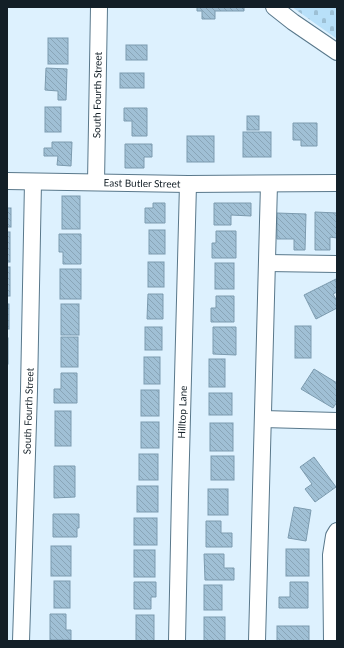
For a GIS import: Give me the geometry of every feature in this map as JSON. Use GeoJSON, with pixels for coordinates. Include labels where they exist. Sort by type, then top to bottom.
{"type":"FeatureCollection","features":[{"type":"Feature","properties":{"kind":"street","name":"South Fourth Street"},"geometry":{"type":"LineString","coordinates":[[96,182],[99,7]]}},
{"type":"Feature","properties":{"kind":"street"},"geometry":{"type":"LineString","coordinates":[[274,7],[337,52]]}},
{"type":"Feature","properties":{"kind":"street","name":"East Butler Street"},"geometry":{"type":"LineString","coordinates":[[7,181],[188,184],[337,183]]}},
{"type":"Feature","properties":{"kind":"street","name":"South Fourth Street"},"geometry":{"type":"LineString","coordinates":[[21,641],[29,391],[33,182]]}},
{"type":"Feature","properties":{"kind":"street","name":"Hilltop Lane"},"geometry":{"type":"LineString","coordinates":[[177,641],[188,184]]}},
{"type":"Feature","properties":{"kind":"street"},"geometry":{"type":"LineString","coordinates":[[257,641],[267,264],[273,184]]}},
{"type":"Feature","properties":{"kind":"street"},"geometry":{"type":"LineString","coordinates":[[267,264],[337,264]]}},
{"type":"Feature","properties":{"kind":"street"},"geometry":{"type":"LineString","coordinates":[[263,419],[337,421]]}},
{"type":"Feature","properties":{"kind":"street"},"geometry":{"type":"LineString","coordinates":[[332,641],[331,555],[334,536],[337,530]]}},
{"type":"Feature","properties":{"kind":"green space"},"geometry":{"type":"Polygon","coordinates":[[[292,7],[337,7],[337,39],[292,7]]]}},
{"type":"Feature","properties":{"kind":"building"},"geometry":{"type":"Polygon","coordinates":[[[197,7],[244,7],[244,11],[215,11],[215,19],[202,19],[202,11],[197,11],[197,7]]]}},
{"type":"Feature","properties":{"kind":"building"},"geometry":{"type":"Polygon","coordinates":[[[48,38],[68,38],[68,64],[48,64],[48,38]]]}},
{"type":"Feature","properties":{"kind":"building"},"geometry":{"type":"Polygon","coordinates":[[[126,45],[147,45],[147,60],[126,60],[126,45]]]}},
{"type":"Feature","properties":{"kind":"building"},"geometry":{"type":"Polygon","coordinates":[[[46,68],[67,69],[66,100],[58,100],[58,91],[45,90],[46,68]]]}},
{"type":"Feature","properties":{"kind":"building"},"geometry":{"type":"Polygon","coordinates":[[[120,73],[144,73],[144,88],[120,88],[120,73]]]}},
{"type":"Feature","properties":{"kind":"building"},"geometry":{"type":"Polygon","coordinates":[[[45,107],[61,107],[61,132],[45,132],[45,107]]]}},
{"type":"Feature","properties":{"kind":"building"},"geometry":{"type":"Polygon","coordinates":[[[124,108],[147,108],[147,136],[132,136],[132,121],[124,121],[124,108]]]}},
{"type":"Feature","properties":{"kind":"building"},"geometry":{"type":"Polygon","coordinates":[[[247,116],[259,116],[259,130],[247,130],[247,116]]]}},
{"type":"Feature","properties":{"kind":"building"},"geometry":{"type":"Polygon","coordinates":[[[293,123],[317,123],[317,146],[301,146],[301,140],[293,140],[293,123]]]}},
{"type":"Feature","properties":{"kind":"building"},"geometry":{"type":"Polygon","coordinates":[[[243,132],[271,132],[271,157],[243,157],[243,132]]]}},
{"type":"Feature","properties":{"kind":"building"},"geometry":{"type":"Polygon","coordinates":[[[187,136],[214,136],[214,162],[187,162],[187,136]]]}},
{"type":"Feature","properties":{"kind":"building"},"geometry":{"type":"Polygon","coordinates":[[[52,142],[72,142],[71,166],[57,165],[58,156],[44,156],[44,148],[52,148],[52,142]]]}},
{"type":"Feature","properties":{"kind":"building"},"geometry":{"type":"Polygon","coordinates":[[[125,144],[152,144],[152,157],[144,157],[144,168],[125,168],[125,144]]]}},
{"type":"Feature","properties":{"kind":"building"},"geometry":{"type":"Polygon","coordinates":[[[62,196],[80,196],[80,229],[62,229],[62,196]]]}},
{"type":"Feature","properties":{"kind":"building"},"geometry":{"type":"Polygon","coordinates":[[[153,203],[165,203],[165,223],[145,223],[145,208],[153,208],[153,203]]]}},
{"type":"Feature","properties":{"kind":"building"},"geometry":{"type":"Polygon","coordinates":[[[214,203],[251,203],[251,216],[231,215],[231,225],[214,225],[214,203]]]}},
{"type":"Feature","properties":{"kind":"building"},"geometry":{"type":"Polygon","coordinates":[[[7,208],[11,208],[11,227],[7,227],[7,208]]]}},
{"type":"Feature","properties":{"kind":"building"},"geometry":{"type":"Polygon","coordinates":[[[315,212],[337,213],[337,238],[330,237],[330,250],[315,250],[315,212]]]}},
{"type":"Feature","properties":{"kind":"building"},"geometry":{"type":"Polygon","coordinates":[[[277,213],[306,214],[305,250],[294,250],[294,239],[277,239],[277,213]]]}},
{"type":"Feature","properties":{"kind":"building"},"geometry":{"type":"Polygon","coordinates":[[[149,230],[165,230],[165,254],[149,254],[149,230]]]}},
{"type":"Feature","properties":{"kind":"building"},"geometry":{"type":"Polygon","coordinates":[[[216,231],[236,231],[236,258],[212,258],[212,243],[216,243],[216,231]]]}},
{"type":"Feature","properties":{"kind":"building"},"geometry":{"type":"Polygon","coordinates":[[[7,232],[10,232],[10,262],[7,262],[7,232]]]}},
{"type":"Feature","properties":{"kind":"building"},"geometry":{"type":"Polygon","coordinates":[[[59,234],[81,234],[81,264],[63,264],[63,252],[59,252],[59,234]]]}},
{"type":"Feature","properties":{"kind":"building"},"geometry":{"type":"Polygon","coordinates":[[[148,262],[164,262],[164,287],[148,287],[148,262]]]}},
{"type":"Feature","properties":{"kind":"building"},"geometry":{"type":"Polygon","coordinates":[[[215,263],[234,263],[234,289],[215,289],[215,263]]]}},
{"type":"Feature","properties":{"kind":"building"},"geometry":{"type":"Polygon","coordinates":[[[7,267],[10,267],[10,296],[7,296],[7,267]]]}},
{"type":"Feature","properties":{"kind":"building"},"geometry":{"type":"Polygon","coordinates":[[[60,269],[81,269],[81,299],[60,299],[60,269]]]}},
{"type":"Feature","properties":{"kind":"building"},"geometry":{"type":"Polygon","coordinates":[[[336,279],[337,292],[333,294],[337,301],[337,308],[316,319],[304,295],[336,279]]]}},
{"type":"Feature","properties":{"kind":"building"},"geometry":{"type":"Polygon","coordinates":[[[148,294],[163,294],[163,319],[147,319],[148,294]]]}},
{"type":"Feature","properties":{"kind":"building"},"geometry":{"type":"Polygon","coordinates":[[[216,296],[234,296],[234,322],[211,322],[211,308],[216,308],[216,296]]]}},
{"type":"Feature","properties":{"kind":"building"},"geometry":{"type":"Polygon","coordinates":[[[7,304],[9,304],[9,329],[7,329],[7,304]]]}},
{"type":"Feature","properties":{"kind":"building"},"geometry":{"type":"Polygon","coordinates":[[[61,304],[79,304],[79,335],[61,335],[61,304]]]}},
{"type":"Feature","properties":{"kind":"building"},"geometry":{"type":"Polygon","coordinates":[[[295,326],[311,326],[311,358],[295,358],[295,326]]]}},
{"type":"Feature","properties":{"kind":"building"},"geometry":{"type":"Polygon","coordinates":[[[145,327],[162,327],[162,350],[145,350],[145,327]]]}},
{"type":"Feature","properties":{"kind":"building"},"geometry":{"type":"Polygon","coordinates":[[[213,327],[236,327],[236,355],[213,354],[213,327]]]}},
{"type":"Feature","properties":{"kind":"building"},"geometry":{"type":"Polygon","coordinates":[[[61,337],[78,337],[78,367],[61,367],[61,337]]]}},
{"type":"Feature","properties":{"kind":"building"},"geometry":{"type":"Polygon","coordinates":[[[8,338],[8,364],[7,364],[8,338]]]}},
{"type":"Feature","properties":{"kind":"building"},"geometry":{"type":"Polygon","coordinates":[[[144,357],[160,357],[160,384],[144,384],[144,357]]]}},
{"type":"Feature","properties":{"kind":"building"},"geometry":{"type":"Polygon","coordinates":[[[209,359],[225,359],[225,387],[209,387],[209,359]]]}},
{"type":"Feature","properties":{"kind":"building"},"geometry":{"type":"Polygon","coordinates":[[[314,369],[337,383],[337,402],[333,408],[301,389],[314,369]]]}},
{"type":"Feature","properties":{"kind":"building"},"geometry":{"type":"Polygon","coordinates":[[[61,373],[77,373],[77,403],[54,403],[54,389],[61,389],[61,373]]]}},
{"type":"Feature","properties":{"kind":"building"},"geometry":{"type":"Polygon","coordinates":[[[141,390],[159,390],[159,416],[141,416],[141,390]]]}},
{"type":"Feature","properties":{"kind":"building"},"geometry":{"type":"Polygon","coordinates":[[[209,393],[232,393],[232,415],[209,415],[209,393]]]}},
{"type":"Feature","properties":{"kind":"building"},"geometry":{"type":"Polygon","coordinates":[[[55,411],[71,411],[71,446],[55,446],[55,411]]]}},
{"type":"Feature","properties":{"kind":"building"},"geometry":{"type":"Polygon","coordinates":[[[141,422],[159,422],[159,448],[141,448],[141,422]]]}},
{"type":"Feature","properties":{"kind":"building"},"geometry":{"type":"Polygon","coordinates":[[[210,423],[233,423],[233,451],[210,451],[210,423]]]}},
{"type":"Feature","properties":{"kind":"building"},"geometry":{"type":"Polygon","coordinates":[[[139,454],[158,454],[158,480],[139,480],[139,454]]]}},
{"type":"Feature","properties":{"kind":"building"},"geometry":{"type":"Polygon","coordinates":[[[211,456],[234,456],[234,480],[211,480],[211,456]]]}},
{"type":"Feature","properties":{"kind":"building"},"geometry":{"type":"Polygon","coordinates":[[[314,457],[336,487],[315,502],[305,489],[312,484],[300,467],[314,457]]]}},
{"type":"Feature","properties":{"kind":"building"},"geometry":{"type":"Polygon","coordinates":[[[54,466],[75,466],[75,497],[54,498],[54,466]]]}},
{"type":"Feature","properties":{"kind":"building"},"geometry":{"type":"Polygon","coordinates":[[[137,486],[158,486],[158,512],[137,512],[137,486]]]}},
{"type":"Feature","properties":{"kind":"building"},"geometry":{"type":"Polygon","coordinates":[[[208,489],[228,489],[228,515],[208,515],[208,489]]]}},
{"type":"Feature","properties":{"kind":"building"},"geometry":{"type":"Polygon","coordinates":[[[294,507],[311,510],[306,541],[288,538],[294,507]]]}},
{"type":"Feature","properties":{"kind":"building"},"geometry":{"type":"Polygon","coordinates":[[[53,514],[79,514],[79,528],[77,528],[77,537],[53,537],[53,514]]]}},
{"type":"Feature","properties":{"kind":"building"},"geometry":{"type":"Polygon","coordinates":[[[134,518],[157,518],[157,545],[134,545],[134,518]]]}},
{"type":"Feature","properties":{"kind":"building"},"geometry":{"type":"Polygon","coordinates":[[[206,521],[221,521],[221,533],[232,533],[232,547],[206,547],[206,521]]]}},
{"type":"Feature","properties":{"kind":"building"},"geometry":{"type":"Polygon","coordinates":[[[51,546],[71,546],[71,576],[51,576],[51,546]]]}},
{"type":"Feature","properties":{"kind":"building"},"geometry":{"type":"Polygon","coordinates":[[[286,549],[309,549],[309,576],[286,576],[286,549]]]}},
{"type":"Feature","properties":{"kind":"building"},"geometry":{"type":"Polygon","coordinates":[[[134,550],[155,550],[155,577],[134,577],[134,550]]]}},
{"type":"Feature","properties":{"kind":"building"},"geometry":{"type":"Polygon","coordinates":[[[204,554],[224,554],[224,568],[234,568],[234,580],[205,580],[204,554]]]}},
{"type":"Feature","properties":{"kind":"building"},"geometry":{"type":"Polygon","coordinates":[[[54,581],[70,581],[70,608],[54,608],[54,581]]]}},
{"type":"Feature","properties":{"kind":"building"},"geometry":{"type":"Polygon","coordinates":[[[134,582],[156,582],[156,597],[151,597],[151,609],[134,609],[134,582]]]}},
{"type":"Feature","properties":{"kind":"building"},"geometry":{"type":"Polygon","coordinates":[[[290,582],[308,582],[308,608],[279,608],[279,597],[290,597],[290,582]]]}},
{"type":"Feature","properties":{"kind":"building"},"geometry":{"type":"Polygon","coordinates":[[[204,585],[222,585],[222,610],[204,610],[204,585]]]}},
{"type":"Feature","properties":{"kind":"building"},"geometry":{"type":"Polygon","coordinates":[[[50,614],[66,614],[66,630],[71,630],[71,640],[50,640],[50,614]]]}},
{"type":"Feature","properties":{"kind":"building"},"geometry":{"type":"Polygon","coordinates":[[[136,615],[154,615],[154,641],[136,641],[136,615]]]}},
{"type":"Feature","properties":{"kind":"building"},"geometry":{"type":"Polygon","coordinates":[[[204,617],[225,617],[225,641],[204,641],[204,617]]]}},
{"type":"Feature","properties":{"kind":"building"},"geometry":{"type":"Polygon","coordinates":[[[277,626],[309,626],[309,641],[277,641],[277,626]]]}}]}
